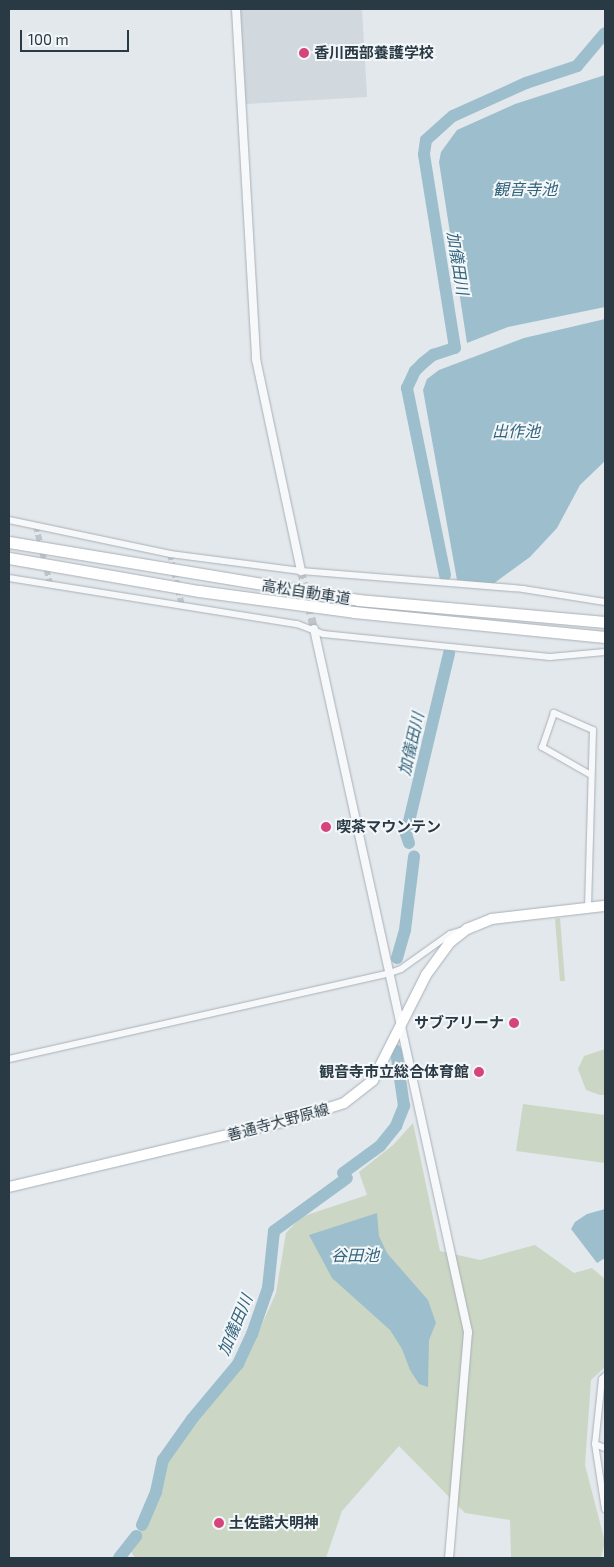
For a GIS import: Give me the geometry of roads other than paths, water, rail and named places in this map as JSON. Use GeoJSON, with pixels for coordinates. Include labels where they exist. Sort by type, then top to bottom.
{"type":"FeatureCollection","features":[{"type":"Feature","properties":{"kind":"highway","name":"高松自動車道"},"geometry":{"type":"LineString","coordinates":[[9,542],[358,600],[605,622]]}},
{"type":"Feature","properties":{"kind":"highway","name":"高松自動車道"},"geometry":{"type":"LineString","coordinates":[[9,558],[198,591],[354,612],[605,637]]}},
{"type":"Feature","properties":{"kind":"main road","name":"善通寺大野原線"},"geometry":{"type":"LineString","coordinates":[[9,1187],[326,1111],[344,1103],[373,1080],[436,959],[449,943],[467,929],[504,917],[605,906]]}},
{"type":"Feature","properties":{"kind":"street"},"geometry":{"type":"LineString","coordinates":[[236,9],[256,359],[301,571]]}},
{"type":"Feature","properties":{"kind":"street"},"geometry":{"type":"LineString","coordinates":[[9,520],[170,554],[301,571],[523,589],[605,602]]}},
{"type":"Feature","properties":{"kind":"street"},"geometry":{"type":"LineString","coordinates":[[9,578],[297,624],[343,636],[540,656],[605,652]]}},
{"type":"Feature","properties":{"kind":"street"},"geometry":{"type":"LineString","coordinates":[[314,629],[468,1332],[449,1558]]}},
{"type":"Feature","properties":{"kind":"street"},"geometry":{"type":"LineString","coordinates":[[588,908],[594,730],[554,713],[542,746],[591,775]]}},
{"type":"Feature","properties":{"kind":"street"},"geometry":{"type":"LineString","coordinates":[[9,1059],[390,973],[401,969],[450,934],[467,929]]}},
{"type":"Feature","properties":{"kind":"street"},"geometry":{"type":"LineString","coordinates":[[605,1376],[602,1379],[595,1444],[605,1509]]}},
{"type":"Feature","properties":{"kind":"street"},"geometry":{"type":"LineString","coordinates":[[596,1431],[605,1427]]}},
{"type":"Feature","properties":{"kind":"street"},"geometry":{"type":"LineString","coordinates":[[595,1444],[605,1448]]}},
{"type":"Feature","properties":{"kind":"water","name":"観音寺池"},"geometry":{"type":"Polygon","coordinates":[[[605,75],[605,307],[508,327],[467,343],[439,162],[441,152],[457,130],[515,104],[605,75]]]}},
{"type":"Feature","properties":{"kind":"water","name":"出作池"},"geometry":{"type":"Polygon","coordinates":[[[605,319],[605,461],[580,485],[557,528],[530,557],[493,584],[457,580],[423,390],[427,379],[439,370],[524,338],[605,319]]]}},
{"type":"Feature","properties":{"kind":"water"},"geometry":{"type":"Polygon","coordinates":[[[605,1209],[605,1258],[597,1263],[571,1229],[575,1222],[587,1214],[605,1209]]]}},
{"type":"Feature","properties":{"kind":"water","name":"谷田池"},"geometry":{"type":"Polygon","coordinates":[[[377,1213],[379,1236],[387,1253],[428,1300],[436,1323],[429,1340],[428,1387],[419,1384],[410,1370],[402,1349],[390,1330],[332,1278],[309,1235],[377,1213]]]}},
{"type":"Feature","properties":{"kind":"waterway","name":"加儀田川"},"geometry":{"type":"LineString","coordinates":[[445,575],[407,388],[415,371],[423,363],[433,355],[455,348],[424,154],[426,140],[453,116],[526,83],[577,66],[605,33]]}},
{"type":"Feature","properties":{"kind":"waterway","name":"加儀田川"},"geometry":{"type":"LineString","coordinates":[[409,843],[406,834],[449,653]]}},
{"type":"Feature","properties":{"kind":"waterway","name":"加儀田川"},"geometry":{"type":"LineString","coordinates":[[397,958],[405,930],[414,857]]}},
{"type":"Feature","properties":{"kind":"waterway","name":"加儀田川"},"geometry":{"type":"LineString","coordinates":[[343,1173],[380,1146],[396,1126],[404,1106],[396,1051]]}},
{"type":"Feature","properties":{"kind":"waterway","name":"加儀田川"},"geometry":{"type":"LineString","coordinates":[[142,1525],[156,1492],[163,1460],[192,1419],[238,1364],[252,1334],[268,1288],[274,1231],[347,1178]]}},
{"type":"Feature","properties":{"kind":"waterway","name":"加儀田川"},"geometry":{"type":"LineString","coordinates":[[119,1558],[136,1536]]}},
{"type":"Feature","properties":{"kind":"tunnel"},"geometry":{"type":"LineString","coordinates":[[36,526],[50,584]]}},
{"type":"Feature","properties":{"kind":"tunnel"},"geometry":{"type":"LineString","coordinates":[[170,554],[182,606]]}},
{"type":"Feature","properties":{"kind":"tunnel"},"geometry":{"type":"LineString","coordinates":[[301,571],[314,629]]}},
{"type":"Feature","properties":{"kind":"place","name":"香川西部養護学校"},"geometry":{"type":"Point","coordinates":[304,53]}},
{"type":"Feature","properties":{"kind":"place","name":"喫茶マウンテン"},"geometry":{"type":"Point","coordinates":[326,827]}},
{"type":"Feature","properties":{"kind":"place","name":"サブアリーナ"},"geometry":{"type":"Point","coordinates":[514,1023]}},
{"type":"Feature","properties":{"kind":"place","name":"観音寺市立総合体育館"},"geometry":{"type":"Point","coordinates":[479,1072]}},
{"type":"Feature","properties":{"kind":"place","name":"土佐諾大明神"},"geometry":{"type":"Point","coordinates":[219,1523]}}]}
